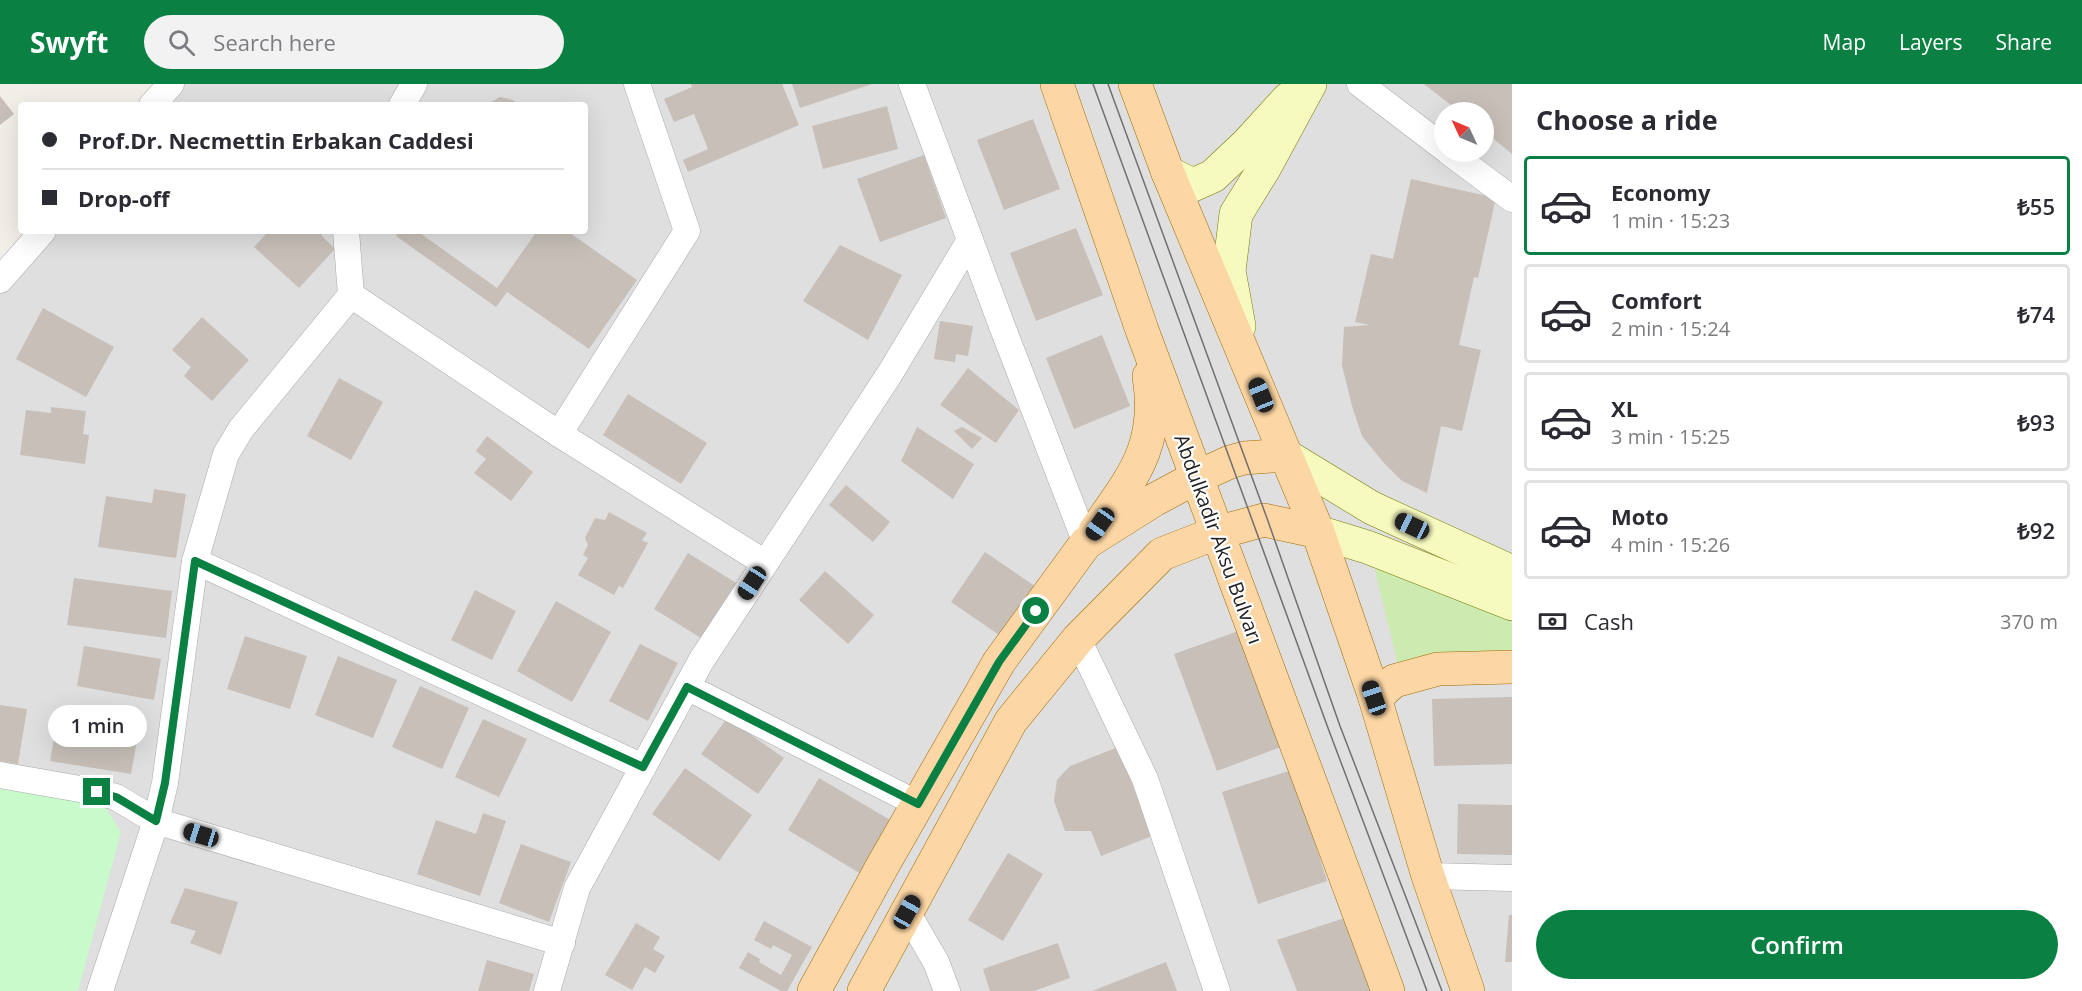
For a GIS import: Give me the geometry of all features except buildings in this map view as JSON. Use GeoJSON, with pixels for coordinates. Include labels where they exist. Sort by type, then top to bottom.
{"type":"FeatureCollection","features":[{"type":"Feature","properties":{"kind":"main road","name":"Abdulkadir Aksu Bulvarı"},"geometry":{"type":"LineString","coordinates":[[1057,84],[1142,330],[1216,533],[1388,991]]}},
{"type":"Feature","properties":{"kind":"main road"},"geometry":{"type":"LineString","coordinates":[[1135,84],[1168,173],[1318,532],[1374,698],[1428,876],[1468,991]]}},
{"type":"Feature","properties":{"kind":"main road"},"geometry":{"type":"LineString","coordinates":[[814,991],[999,662],[1086,543],[1140,463],[1151,430],[1152,400],[1142,330]]}},
{"type":"Feature","properties":{"kind":"main road"},"geometry":{"type":"LineString","coordinates":[[1086,543],[1154,500],[1230,462],[1244,458],[1285,455]]}},
{"type":"Feature","properties":{"kind":"main road"},"geometry":{"type":"LineString","coordinates":[[864,991],[1011,721],[1078,639],[1162,554],[1216,533],[1264,520],[1318,532]]}},
{"type":"Feature","properties":{"kind":"main road"},"geometry":{"type":"LineString","coordinates":[[1374,698],[1394,681],[1438,669],[1512,667]]}},
{"type":"Feature","properties":{"kind":"street"},"geometry":{"type":"LineString","coordinates":[[155,102],[171,84]]}},
{"type":"Feature","properties":{"kind":"street"},"geometry":{"type":"LineString","coordinates":[[404,102],[414,84]]}},
{"type":"Feature","properties":{"kind":"street"},"geometry":{"type":"LineString","coordinates":[[559,434],[687,231],[637,84]]}},
{"type":"Feature","properties":{"kind":"street"},"geometry":{"type":"LineString","coordinates":[[912,84],[1086,543]]}},
{"type":"Feature","properties":{"kind":"street"},"geometry":{"type":"LineString","coordinates":[[1168,173],[1193,185],[1213,176],[1247,144],[1301,84]]}},
{"type":"Feature","properties":{"kind":"street"},"geometry":{"type":"LineString","coordinates":[[1244,355],[1229,271],[1236,214],[1310,84]]}},
{"type":"Feature","properties":{"kind":"street"},"geometry":{"type":"LineString","coordinates":[[1360,84],[1434,140]]}},
{"type":"Feature","properties":{"kind":"street"},"geometry":{"type":"LineString","coordinates":[[1463,162],[1512,198]]}},
{"type":"Feature","properties":{"kind":"street"},"geometry":{"type":"LineString","coordinates":[[0,280],[40,234]]}},
{"type":"Feature","properties":{"kind":"street"},"geometry":{"type":"LineString","coordinates":[[100,991],[156,821],[165,783],[195,561],[226,454],[241,429],[351,295],[346,234]]}},
{"type":"Feature","properties":{"kind":"street"},"geometry":{"type":"LineString","coordinates":[[547,991],[577,888],[700,661],[889,375],[970,240]]}},
{"type":"Feature","properties":{"kind":"street"},"geometry":{"type":"LineString","coordinates":[[351,295],[559,434],[765,563]]}},
{"type":"Feature","properties":{"kind":"street"},"geometry":{"type":"LineString","coordinates":[[1285,455],[1372,508],[1512,572]]}},
{"type":"Feature","properties":{"kind":"street"},"geometry":{"type":"LineString","coordinates":[[1318,532],[1367,547],[1512,604]]}},
{"type":"Feature","properties":{"kind":"street"},"geometry":{"type":"LineString","coordinates":[[195,561],[643,767]]}},
{"type":"Feature","properties":{"kind":"street"},"geometry":{"type":"LineString","coordinates":[[1078,639],[1145,779],[1217,991]]}},
{"type":"Feature","properties":{"kind":"street"},"geometry":{"type":"LineString","coordinates":[[687,687],[918,804]]}},
{"type":"Feature","properties":{"kind":"street"},"geometry":{"type":"LineString","coordinates":[[0,776],[116,797],[156,821],[562,944]]}},
{"type":"Feature","properties":{"kind":"street"},"geometry":{"type":"LineString","coordinates":[[1428,876],[1512,878]]}},
{"type":"Feature","properties":{"kind":"street"},"geometry":{"type":"LineString","coordinates":[[907,912],[936,962],[947,991]]}},
{"type":"Feature","properties":{"kind":"shaded area"},"geometry":{"type":"Polygon","coordinates":[[[179,84],[1512,84],[1512,991],[0,991],[0,271],[35,234],[588,234],[588,102],[162,102],[179,84]]]}},
{"type":"Feature","properties":{"kind":"green space"},"geometry":{"type":"Polygon","coordinates":[[[1378,569],[1512,617],[1512,653],[1398,664],[1375,571],[1378,569]]]}},
{"type":"Feature","properties":{"kind":"green space"},"geometry":{"type":"Polygon","coordinates":[[[0,788],[100,799],[121,832],[78,991],[0,991],[0,788]]]}},
{"type":"Feature","properties":{"kind":"tram line"},"geometry":{"type":"LineString","coordinates":[[1093,84],[1328,728],[1427,991]]}},
{"type":"Feature","properties":{"kind":"tram line"},"geometry":{"type":"LineString","coordinates":[[1108,84],[1268,521],[1340,726],[1442,991]]}},
{"type":"Feature","properties":{"kind":"route"},"geometry":{"type":"LineString","coordinates":[[97,792],[116,797],[156,821],[165,783],[195,561],[643,767],[687,687],[918,804],[999,662],[1036,611]]}}]}
